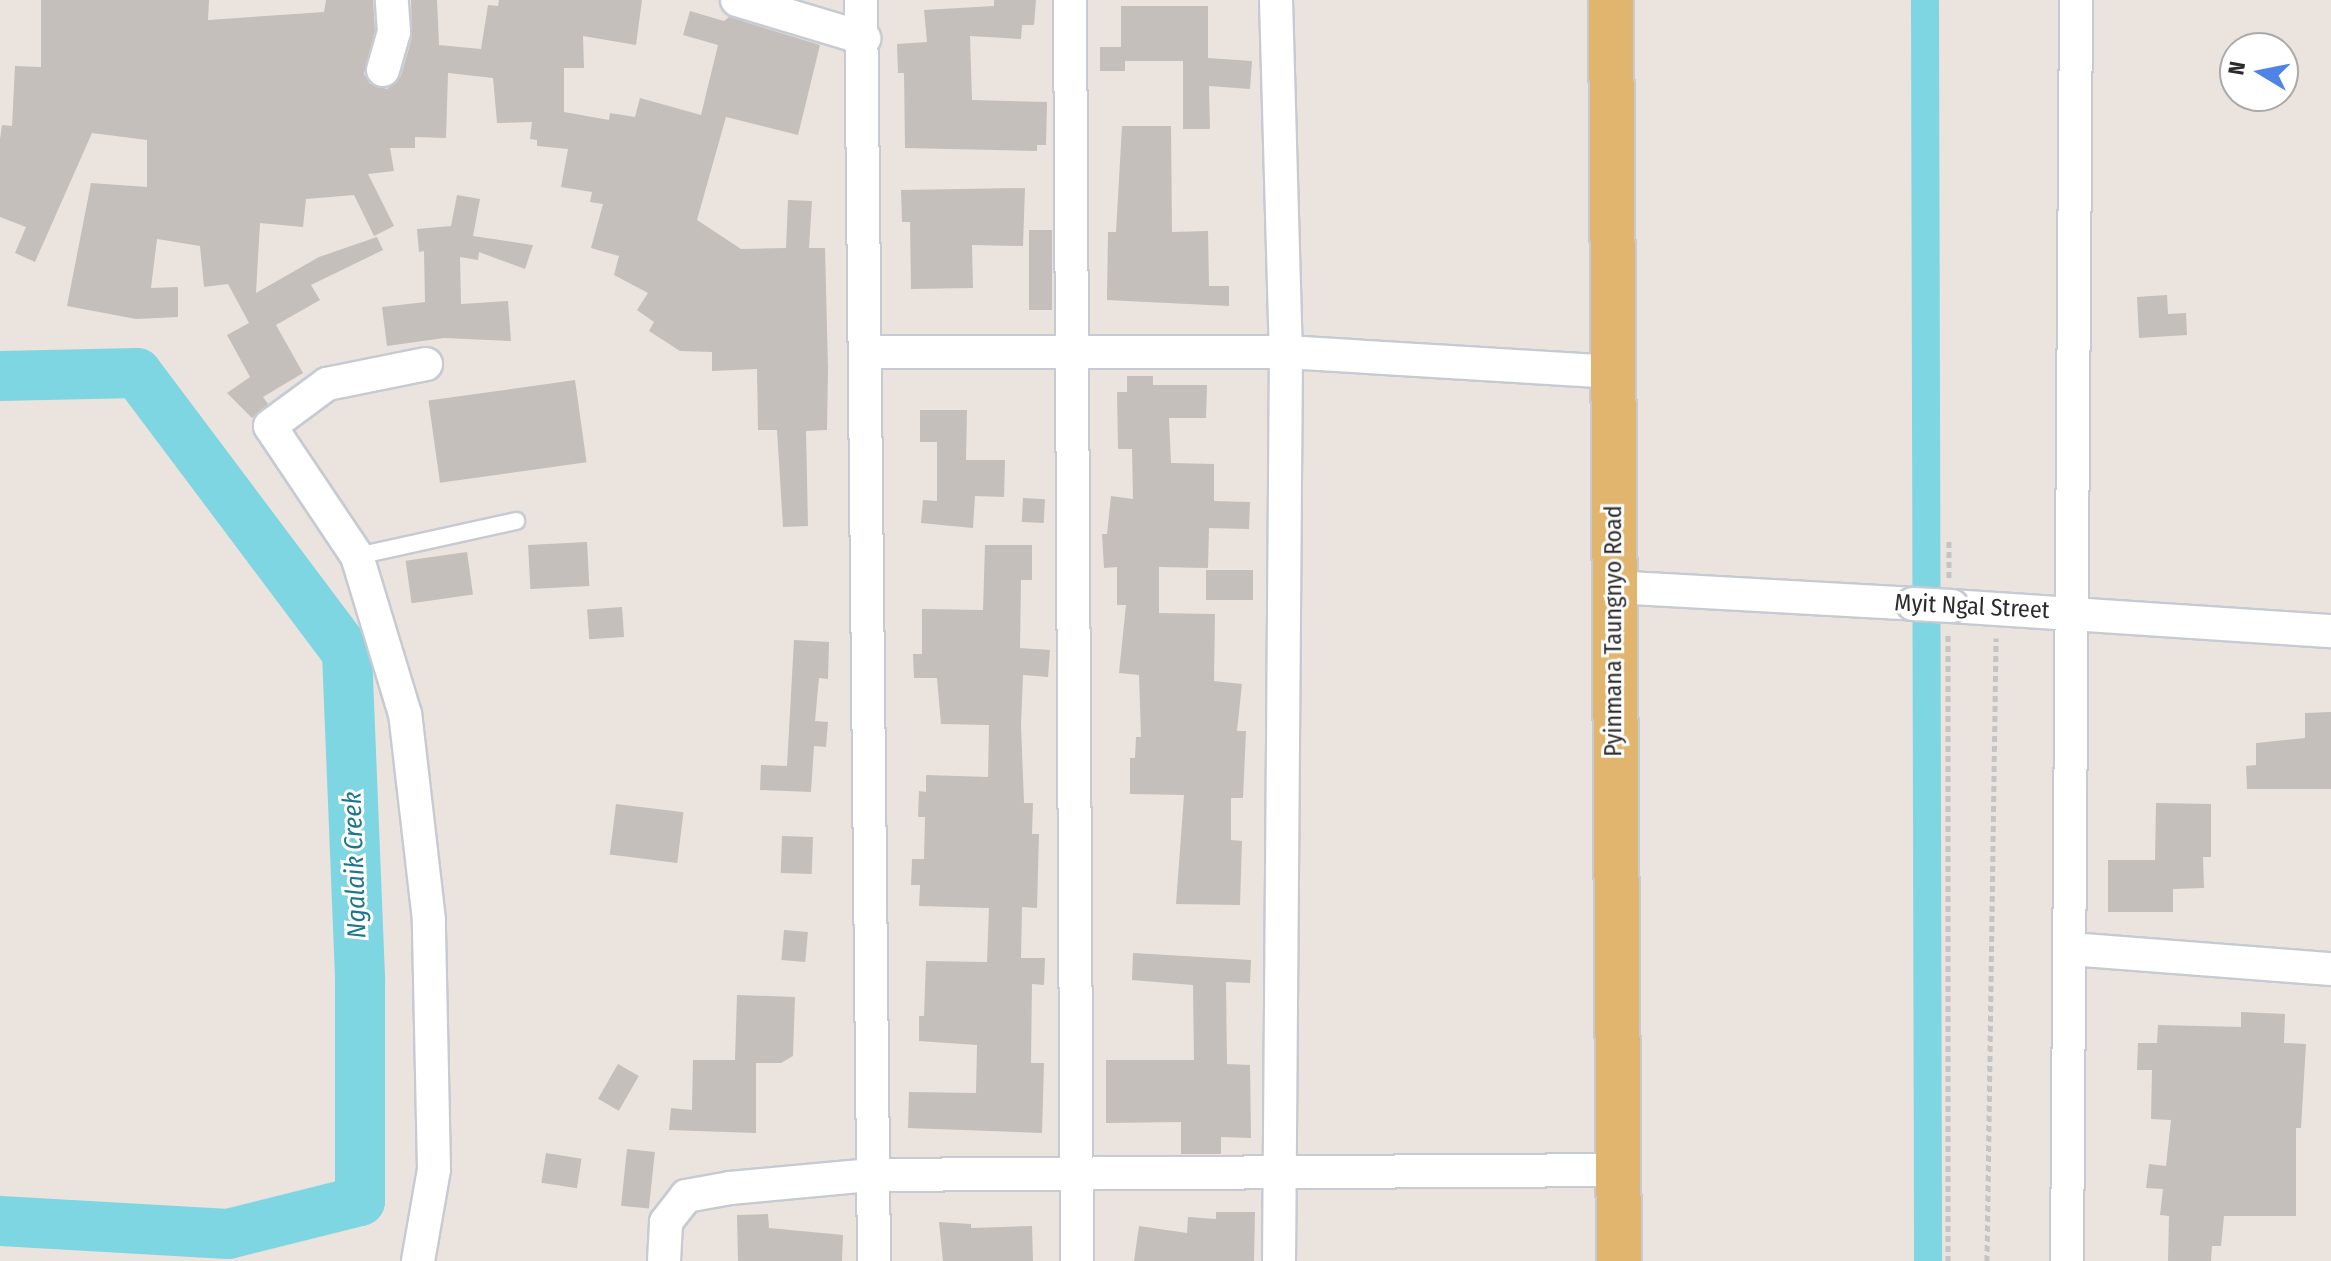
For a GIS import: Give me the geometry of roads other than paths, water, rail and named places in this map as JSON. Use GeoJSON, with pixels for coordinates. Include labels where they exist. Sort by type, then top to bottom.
{"type":"FeatureCollection","features":[{"type":"Feature","properties":{"kind":"main road","name":"Pyinmana Taungnyo Road"},"geometry":{"type":"LineString","coordinates":[[1611,0],[1613,587],[1621,1170],[1619,1261]]}},
{"type":"Feature","properties":{"kind":"street"},"geometry":{"type":"LineString","coordinates":[[383,70],[394,32],[392,0]]}},
{"type":"Feature","properties":{"kind":"street"},"geometry":{"type":"LineString","coordinates":[[737,0],[864,38]]}},
{"type":"Feature","properties":{"kind":"street"},"geometry":{"type":"LineString","coordinates":[[861,0],[864,38],[869,1175],[874,1261]]}},
{"type":"Feature","properties":{"kind":"street"},"geometry":{"type":"LineString","coordinates":[[1070,0],[1079,1173],[1077,1261]]}},
{"type":"Feature","properties":{"kind":"street"},"geometry":{"type":"LineString","coordinates":[[1276,0],[1286,352],[1279,1261]]}},
{"type":"Feature","properties":{"kind":"street"},"geometry":{"type":"LineString","coordinates":[[2067,1261],[2076,0]]}},
{"type":"Feature","properties":{"kind":"street"},"geometry":{"type":"LineString","coordinates":[[865,352],[1286,352],[1614,372]]}},
{"type":"Feature","properties":{"kind":"street"},"geometry":{"type":"LineString","coordinates":[[418,1261],[434,1169],[429,920],[405,714],[357,556],[270,426],[327,384],[426,364]]}},
{"type":"Feature","properties":{"kind":"street","name":"Myit Ngal Street"},"geometry":{"type":"LineString","coordinates":[[1613,587],[1913,604],[1950,603],[1997,609],[2331,631]]}},
{"type":"Feature","properties":{"kind":"street"},"geometry":{"type":"LineString","coordinates":[[2070,949],[2331,969]]}},
{"type":"Feature","properties":{"kind":"street"},"geometry":{"type":"LineString","coordinates":[[664,1261],[666,1222],[686,1196],[869,1175],[1621,1170]]}},
{"type":"Feature","properties":{"kind":"lane"},"geometry":{"type":"LineString","coordinates":[[357,556],[516,521]]}},
{"type":"Feature","properties":{"kind":"waterway"},"geometry":{"type":"LineString","coordinates":[[1925,0],[1928,1261]]}},
{"type":"Feature","properties":{"kind":"waterway","name":"Ngalaik Creek"},"geometry":{"type":"LineString","coordinates":[[0,376],[137,373],[347,653],[360,982],[360,1201],[228,1234],[0,1221]]}}]}
